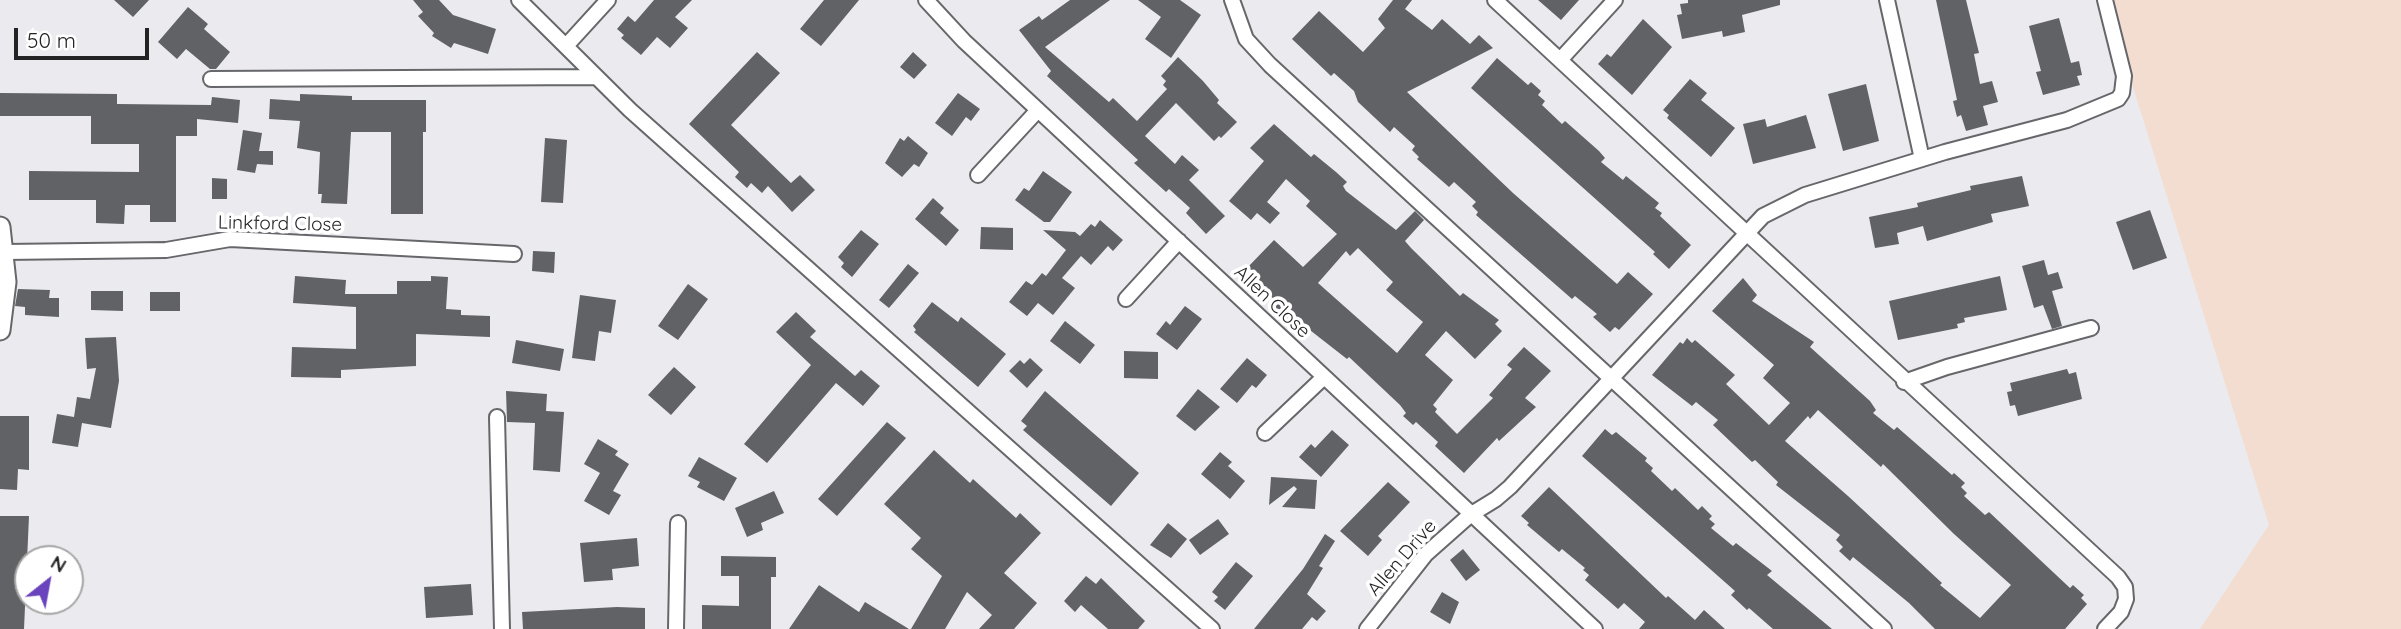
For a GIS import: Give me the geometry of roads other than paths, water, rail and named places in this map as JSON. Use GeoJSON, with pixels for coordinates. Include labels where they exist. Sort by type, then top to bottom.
{"type":"FeatureCollection","features":[{"type":"Feature","properties":{"kind":"street"},"geometry":{"type":"LineString","coordinates":[[519,0],[595,77],[1212,629]]}},
{"type":"Feature","properties":{"kind":"street"},"geometry":{"type":"LineString","coordinates":[[566,46],[608,0]]}},
{"type":"Feature","properties":{"kind":"street","name":"Allen Close"},"geometry":{"type":"LineString","coordinates":[[926,0],[1038,110],[1595,629]]}},
{"type":"Feature","properties":{"kind":"street"},"geometry":{"type":"LineString","coordinates":[[1232,0],[1246,39],[1270,65],[1884,629]]}},
{"type":"Feature","properties":{"kind":"street"},"geometry":{"type":"LineString","coordinates":[[1496,0],[1904,382],[2118,577],[2125,587],[2126,599],[2121,612],[2105,629]]}},
{"type":"Feature","properties":{"kind":"street"},"geometry":{"type":"LineString","coordinates":[[1560,60],[1615,0]]}},
{"type":"Feature","properties":{"kind":"street"},"geometry":{"type":"LineString","coordinates":[[1887,0],[1922,159]]}},
{"type":"Feature","properties":{"kind":"street","name":"Allen Drive"},"geometry":{"type":"LineString","coordinates":[[1367,629],[1426,554],[1470,515],[1496,499],[1510,486],[1745,232],[1763,216],[1788,202],[1922,159],[2067,120],[2118,99],[2122,93],[2124,76],[2105,0]]}},
{"type":"Feature","properties":{"kind":"street"},"geometry":{"type":"LineString","coordinates":[[211,79],[595,77]]}},
{"type":"Feature","properties":{"kind":"street"},"geometry":{"type":"LineString","coordinates":[[978,175],[1038,110]]}},
{"type":"Feature","properties":{"kind":"street"},"geometry":{"type":"LineString","coordinates":[[0,227],[6,295],[0,330]]}},
{"type":"Feature","properties":{"kind":"street","name":"Linkford Close"},"geometry":{"type":"LineString","coordinates":[[4,252],[166,250],[230,239],[514,254]]}},
{"type":"Feature","properties":{"kind":"street"},"geometry":{"type":"LineString","coordinates":[[1126,299],[1179,241]]}},
{"type":"Feature","properties":{"kind":"street"},"geometry":{"type":"LineString","coordinates":[[1904,382],[1947,367],[2091,328]]}},
{"type":"Feature","properties":{"kind":"street"},"geometry":{"type":"LineString","coordinates":[[1265,433],[1324,377]]}},
{"type":"Feature","properties":{"kind":"street"},"geometry":{"type":"LineString","coordinates":[[497,417],[502,629]]}},
{"type":"Feature","properties":{"kind":"street"},"geometry":{"type":"LineString","coordinates":[[676,629],[678,523]]}}]}
